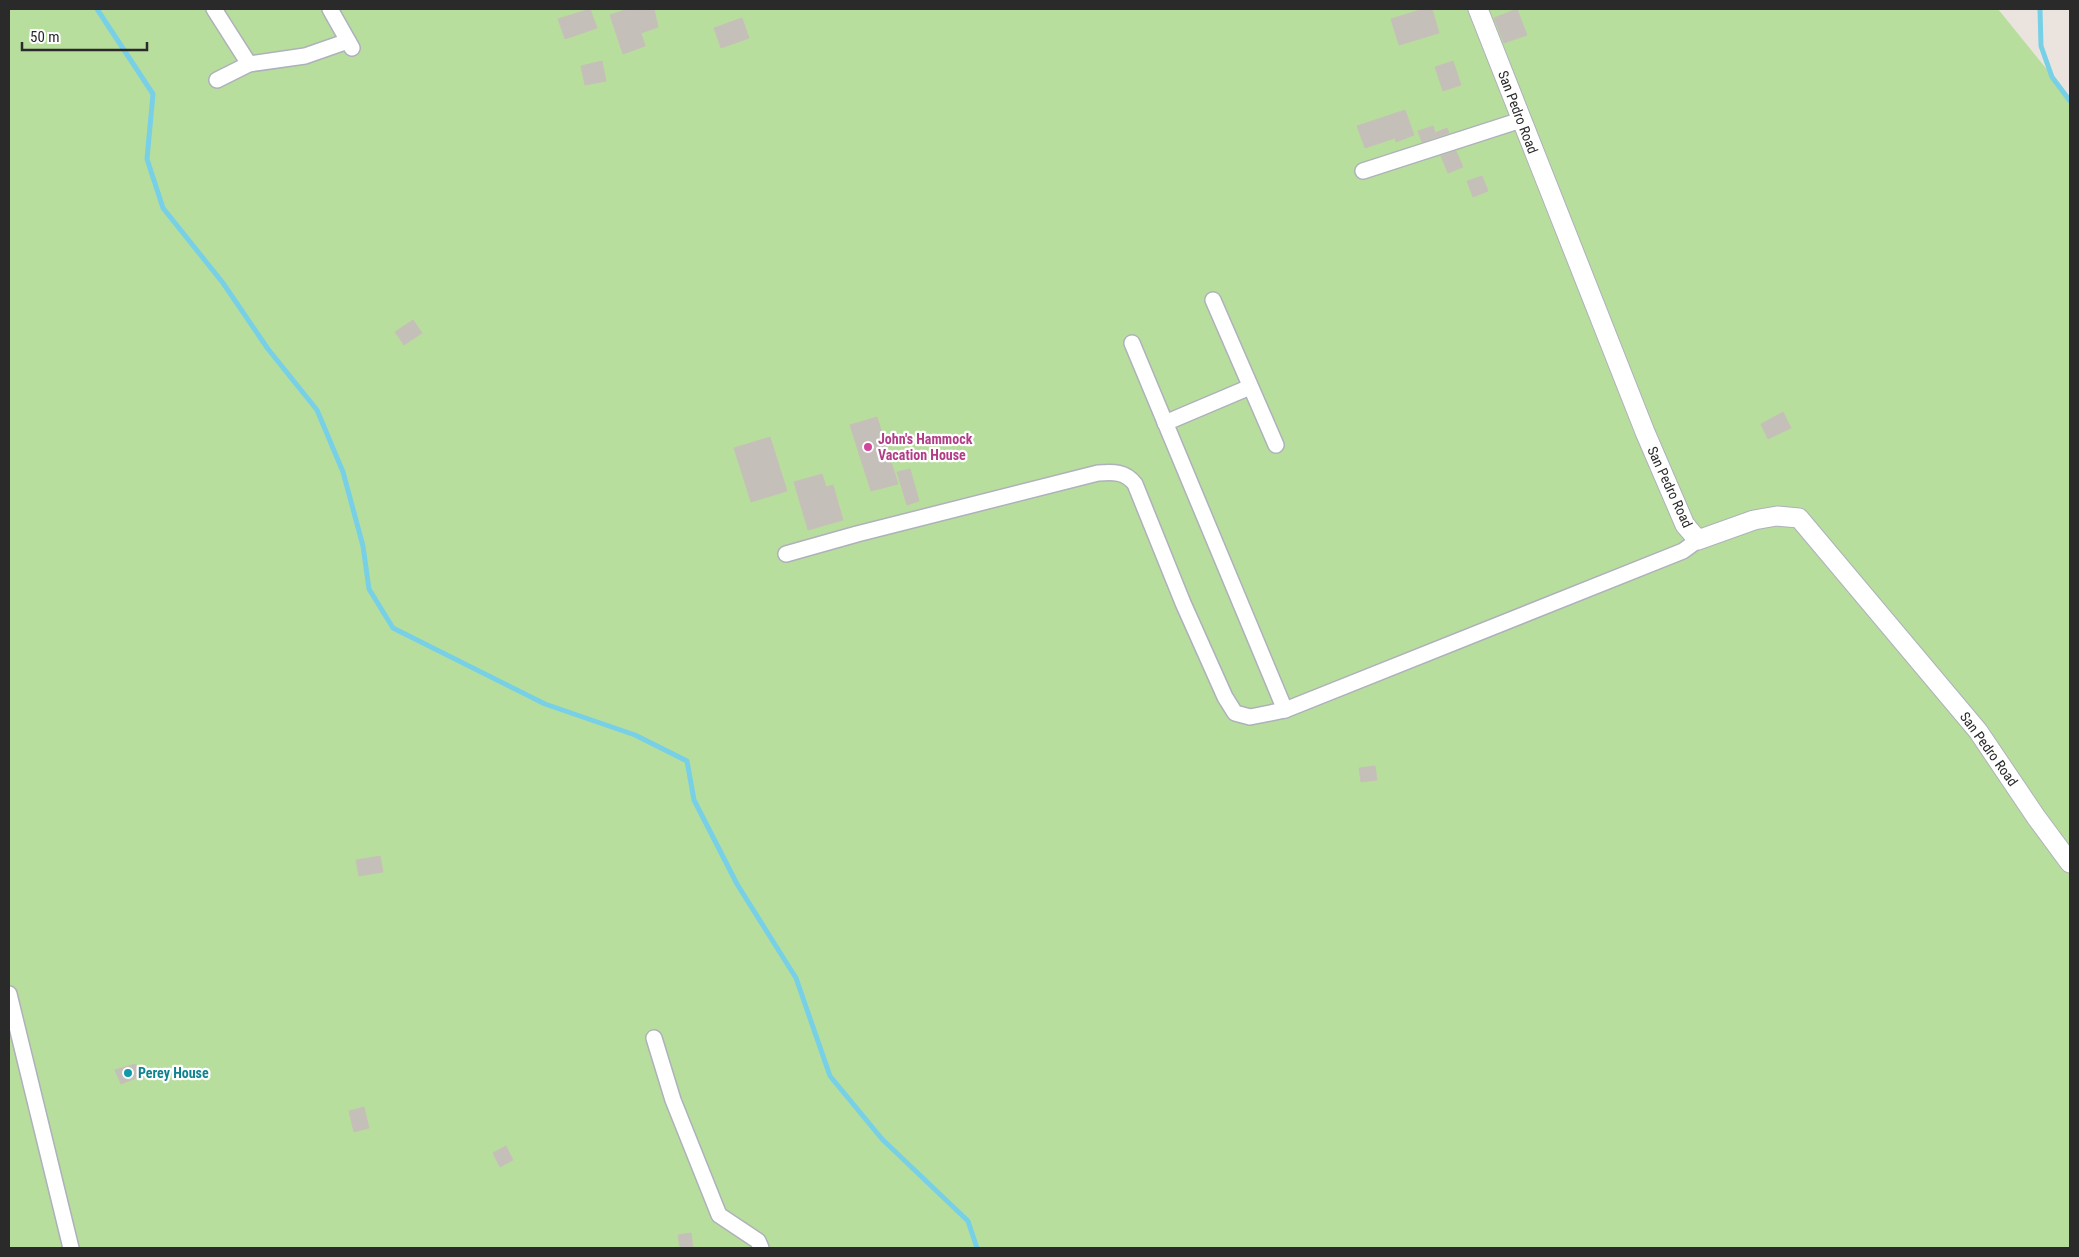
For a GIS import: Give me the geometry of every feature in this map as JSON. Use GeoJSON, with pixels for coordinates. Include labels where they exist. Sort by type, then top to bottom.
{"type":"FeatureCollection","features":[{"type":"Feature","properties":{"kind":"street"},"geometry":{"type":"LineString","coordinates":[[214,9],[249,64]]}},
{"type":"Feature","properties":{"kind":"street"},"geometry":{"type":"LineString","coordinates":[[217,80],[249,64],[305,56],[350,45],[330,9]]}},
{"type":"Feature","properties":{"kind":"street","name":"San Pedro Road"},"geometry":{"type":"LineString","coordinates":[[1478,9],[1645,432],[1685,525],[1698,540],[1754,520],[1777,516],[1799,518],[1978,731],[2036,817],[2070,863]]}},
{"type":"Feature","properties":{"kind":"street"},"geometry":{"type":"LineString","coordinates":[[1363,171],[1521,120]]}},
{"type":"Feature","properties":{"kind":"street"},"geometry":{"type":"LineString","coordinates":[[1213,300],[1276,445]]}},
{"type":"Feature","properties":{"kind":"street"},"geometry":{"type":"LineString","coordinates":[[1132,343],[1285,710]]}},
{"type":"Feature","properties":{"kind":"street"},"geometry":{"type":"LineString","coordinates":[[1165,423],[1250,387]]}},
{"type":"Feature","properties":{"kind":"street"},"geometry":{"type":"LineString","coordinates":[[786,554],[857,534],[1098,473],[1116,472],[1129,476],[1135,484],[1187,612],[1225,697],[1235,713],[1250,717],[1285,710],[1683,551],[1698,540]]}},
{"type":"Feature","properties":{"kind":"street"},"geometry":{"type":"LineString","coordinates":[[9,994],[71,1248]]}},
{"type":"Feature","properties":{"kind":"street"},"geometry":{"type":"LineString","coordinates":[[654,1038],[662,1058],[673,1100],[719,1215],[758,1241],[761,1248]]}},
{"type":"Feature","properties":{"kind":"green space"},"geometry":{"type":"Polygon","coordinates":[[[9,9],[1998,9],[2070,98],[2070,1248],[9,1248],[9,9]]]}},
{"type":"Feature","properties":{"kind":"building"},"geometry":{"type":"Polygon","coordinates":[[[590,9],[597,28],[565,39],[558,19],[590,9]]]}},
{"type":"Feature","properties":{"kind":"building"},"geometry":{"type":"Polygon","coordinates":[[[628,9],[654,9],[658,27],[641,33],[645,46],[623,54],[610,15],[628,9]]]}},
{"type":"Feature","properties":{"kind":"building"},"geometry":{"type":"Polygon","coordinates":[[[1423,9],[1432,9],[1439,33],[1399,45],[1391,19],[1423,9]]]}},
{"type":"Feature","properties":{"kind":"building"},"geometry":{"type":"Polygon","coordinates":[[[1517,9],[1527,35],[1504,43],[1494,18],[1517,9]]]}},
{"type":"Feature","properties":{"kind":"building"},"geometry":{"type":"Polygon","coordinates":[[[742,18],[749,38],[721,48],[714,28],[742,18]]]}},
{"type":"Feature","properties":{"kind":"building"},"geometry":{"type":"Polygon","coordinates":[[[602,61],[606,81],[585,85],[581,66],[602,61]]]}},
{"type":"Feature","properties":{"kind":"building"},"geometry":{"type":"Polygon","coordinates":[[[1453,61],[1461,85],[1443,91],[1435,67],[1453,61]]]}},
{"type":"Feature","properties":{"kind":"building"},"geometry":{"type":"Polygon","coordinates":[[[1405,110],[1414,135],[1396,142],[1395,138],[1365,148],[1357,126],[1405,110]]]}},
{"type":"Feature","properties":{"kind":"building"},"geometry":{"type":"Polygon","coordinates":[[[1433,126],[1435,133],[1447,128],[1449,133],[1422,142],[1418,131],[1433,126]]]}},
{"type":"Feature","properties":{"kind":"building"},"geometry":{"type":"Polygon","coordinates":[[[1456,151],[1463,167],[1448,173],[1441,156],[1456,151]]]}},
{"type":"Feature","properties":{"kind":"building"},"geometry":{"type":"Polygon","coordinates":[[[1482,176],[1488,191],[1473,197],[1467,181],[1482,176]]]}},
{"type":"Feature","properties":{"kind":"building"},"geometry":{"type":"Polygon","coordinates":[[[413,320],[422,333],[404,345],[395,332],[413,320]]]}},
{"type":"Feature","properties":{"kind":"building"},"geometry":{"type":"Polygon","coordinates":[[[1783,412],[1791,428],[1768,439],[1761,424],[1783,412]]]}},
{"type":"Feature","properties":{"kind":"building"},"geometry":{"type":"Polygon","coordinates":[[[877,417],[898,484],[871,491],[850,425],[877,417]]]}},
{"type":"Feature","properties":{"kind":"building"},"geometry":{"type":"Polygon","coordinates":[[[770,437],[787,491],[751,502],[734,448],[770,437]]]}},
{"type":"Feature","properties":{"kind":"building"},"geometry":{"type":"Polygon","coordinates":[[[910,469],[919,501],[907,505],[897,472],[910,469]]]}},
{"type":"Feature","properties":{"kind":"building"},"geometry":{"type":"Polygon","coordinates":[[[822,474],[826,487],[833,485],[843,520],[808,530],[794,482],[822,474]]]}},
{"type":"Feature","properties":{"kind":"building"},"geometry":{"type":"Polygon","coordinates":[[[1375,766],[1377,780],[1361,782],[1359,768],[1375,766]]]}},
{"type":"Feature","properties":{"kind":"building"},"geometry":{"type":"Polygon","coordinates":[[[380,856],[383,872],[359,876],[356,860],[380,856]]]}},
{"type":"Feature","properties":{"kind":"building","name":"Perey House"},"geometry":{"type":"Polygon","coordinates":[[[135,1064],[141,1076],[121,1084],[115,1070],[135,1064]]]}},
{"type":"Feature","properties":{"kind":"building"},"geometry":{"type":"Polygon","coordinates":[[[364,1107],[369,1128],[354,1132],[349,1111],[364,1107]]]}},
{"type":"Feature","properties":{"kind":"building"},"geometry":{"type":"Polygon","coordinates":[[[506,1146],[513,1160],[500,1167],[493,1153],[506,1146]]]}},
{"type":"Feature","properties":{"kind":"building"},"geometry":{"type":"Polygon","coordinates":[[[691,1233],[693,1248],[680,1248],[678,1235],[691,1233]]]}},
{"type":"Feature","properties":{"kind":"waterway"},"geometry":{"type":"LineString","coordinates":[[97,9],[153,94],[147,159],[163,208],[223,283],[268,349],[317,410],[343,472],[363,546],[369,589],[393,628],[545,704],[635,735],[687,761],[694,800],[737,884],[796,978],[830,1076],[882,1139],[968,1221],[977,1248]]}},
{"type":"Feature","properties":{"kind":"waterway"},"geometry":{"type":"LineString","coordinates":[[2040,9],[2041,46],[2052,77],[2070,101]]}},
{"type":"Feature","properties":{"kind":"place","name":"John's Hammock Vacation House"},"geometry":{"type":"Point","coordinates":[868,447]}},
{"type":"Feature","properties":{"kind":"place","name":"Perey House"},"geometry":{"type":"Point","coordinates":[128,1073]}}]}
